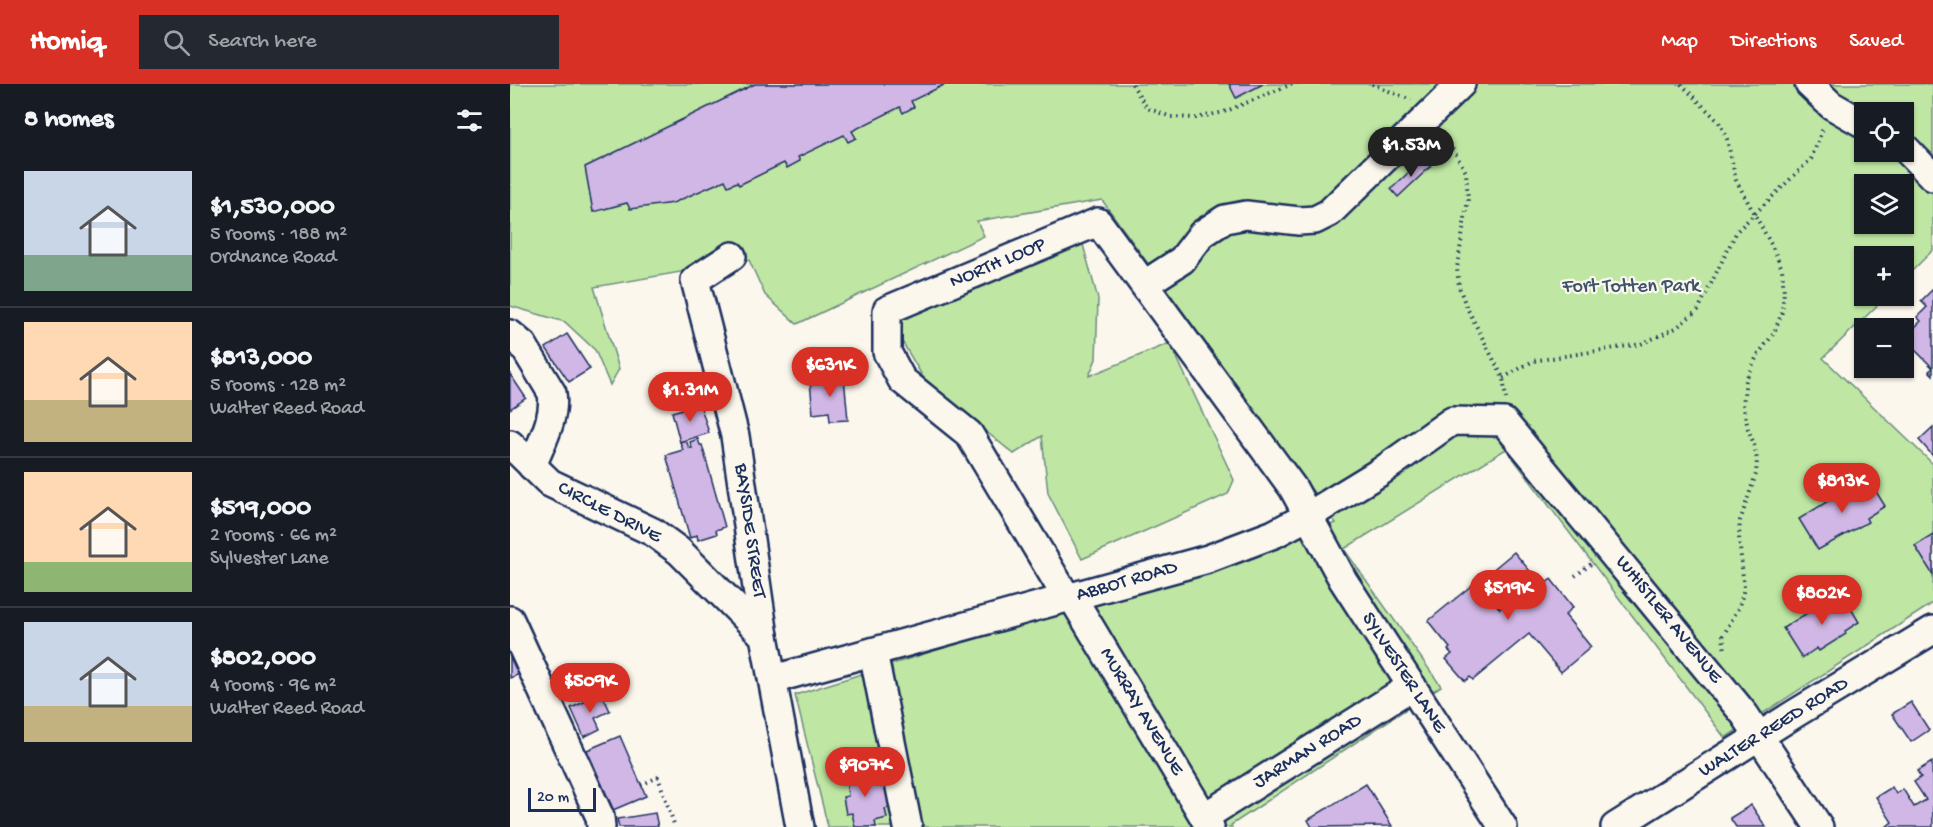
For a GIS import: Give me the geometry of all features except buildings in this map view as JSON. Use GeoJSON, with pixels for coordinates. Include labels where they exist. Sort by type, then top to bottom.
{"type":"FeatureCollection","features":[{"type":"Feature","properties":{"kind":"street"},"geometry":{"type":"LineString","coordinates":[[1145,284],[1182,260],[1202,234],[1225,219],[1246,216],[1299,221],[1315,220],[1329,213],[1461,84]]}},
{"type":"Feature","properties":{"kind":"street"},"geometry":{"type":"LineString","coordinates":[[1809,84],[1831,105],[1854,118]]}},
{"type":"Feature","properties":{"kind":"street"},"geometry":{"type":"LineString","coordinates":[[1914,157],[1933,177]]}},
{"type":"Feature","properties":{"kind":"street","name":"NORTH LOOP"},"geometry":{"type":"LineString","coordinates":[[1070,597],[969,434],[903,380],[887,352],[887,310],[1098,222],[1293,488],[1308,516]]}},
{"type":"Feature","properties":{"kind":"street","name":"BAYSIDE STREET"},"geometry":{"type":"LineString","coordinates":[[732,256],[695,280],[735,436],[764,636],[774,679],[800,827]]}},
{"type":"Feature","properties":{"kind":"street"},"geometry":{"type":"LineString","coordinates":[[510,334],[523,345],[552,393],[554,402],[532,466]]}},
{"type":"Feature","properties":{"kind":"street","name":"ABBOT ROAD"},"geometry":{"type":"LineString","coordinates":[[774,679],[1208,559],[1274,534],[1308,516],[1380,472],[1452,421],[1506,415]]}},
{"type":"Feature","properties":{"kind":"street","name":"WHISTLER AVENUE"},"geometry":{"type":"LineString","coordinates":[[1506,415],[1760,737],[1819,827]]}},
{"type":"Feature","properties":{"kind":"street","name":"CIRCLE DRIVE"},"geometry":{"type":"LineString","coordinates":[[510,444],[550,483],[653,532],[679,551],[764,636]]}},
{"type":"Feature","properties":{"kind":"street","name":"SYLVESTER LANE"},"geometry":{"type":"LineString","coordinates":[[1308,516],[1343,580],[1503,827]]}},
{"type":"Feature","properties":{"kind":"street","name":"MURRAY AVENUE"},"geometry":{"type":"LineString","coordinates":[[1070,597],[1207,822]]}},
{"type":"Feature","properties":{"kind":"street"},"geometry":{"type":"LineString","coordinates":[[510,620],[600,817],[601,827]]}},
{"type":"Feature","properties":{"kind":"street","name":"WALTER REED ROAD"},"geometry":{"type":"LineString","coordinates":[[1615,827],[1933,630]]}},
{"type":"Feature","properties":{"kind":"street"},"geometry":{"type":"LineString","coordinates":[[873,652],[908,827]]}},
{"type":"Feature","properties":{"kind":"street","name":"JARMAN ROAD"},"geometry":{"type":"LineString","coordinates":[[1207,822],[1412,686]]}},
{"type":"Feature","properties":{"kind":"path"},"geometry":{"type":"LineString","coordinates":[[1132,84],[1147,108],[1172,117],[1196,118],[1224,112],[1292,84]]}},
{"type":"Feature","properties":{"kind":"path"},"geometry":{"type":"LineString","coordinates":[[1372,84],[1429,114],[1466,172],[1468,199],[1456,268],[1459,287],[1466,306],[1503,378],[1506,415]]}},
{"type":"Feature","properties":{"kind":"path"},"geometry":{"type":"LineString","coordinates":[[1681,84],[1719,122],[1727,139],[1736,180],[1782,269],[1784,292],[1782,312],[1774,333],[1757,356],[1746,379],[1743,404],[1757,460],[1756,474],[1740,521],[1739,537],[1744,588],[1740,605],[1724,636],[1725,654]]}},
{"type":"Feature","properties":{"kind":"path"},"geometry":{"type":"LineString","coordinates":[[1503,378],[1533,361],[1641,344],[1676,328],[1698,310],[1737,231],[1811,159],[1831,105]]}},
{"type":"Feature","properties":{"kind":"path"},"geometry":{"type":"LineString","coordinates":[[641,785],[658,777],[675,827]]}},
{"type":"Feature","properties":{"kind":"green space","name":"Fort Totten Park"},"geometry":{"type":"Polygon","coordinates":[[[510,84],[1933,84],[1933,250],[1914,269],[1914,246],[1854,246],[1854,306],[1877,306],[1864,318],[1854,318],[1854,328],[1823,358],[1933,464],[1933,603],[1725,738],[1506,449],[1344,549],[1441,686],[1231,825],[1232,827],[828,827],[795,695],[1336,523],[1102,200],[977,221],[984,236],[797,324],[765,295],[749,260],[594,287],[619,369],[610,385],[595,350],[565,322],[510,306],[510,84]]]}},
{"type":"Feature","properties":{"kind":"green space"},"geometry":{"type":"Polygon","coordinates":[[[1082,241],[1098,299],[1096,359],[1089,376],[1170,343],[1234,480],[1228,494],[1082,559],[1048,493],[1042,436],[1014,454],[927,384],[897,333],[897,316],[1082,241]]]}}]}
